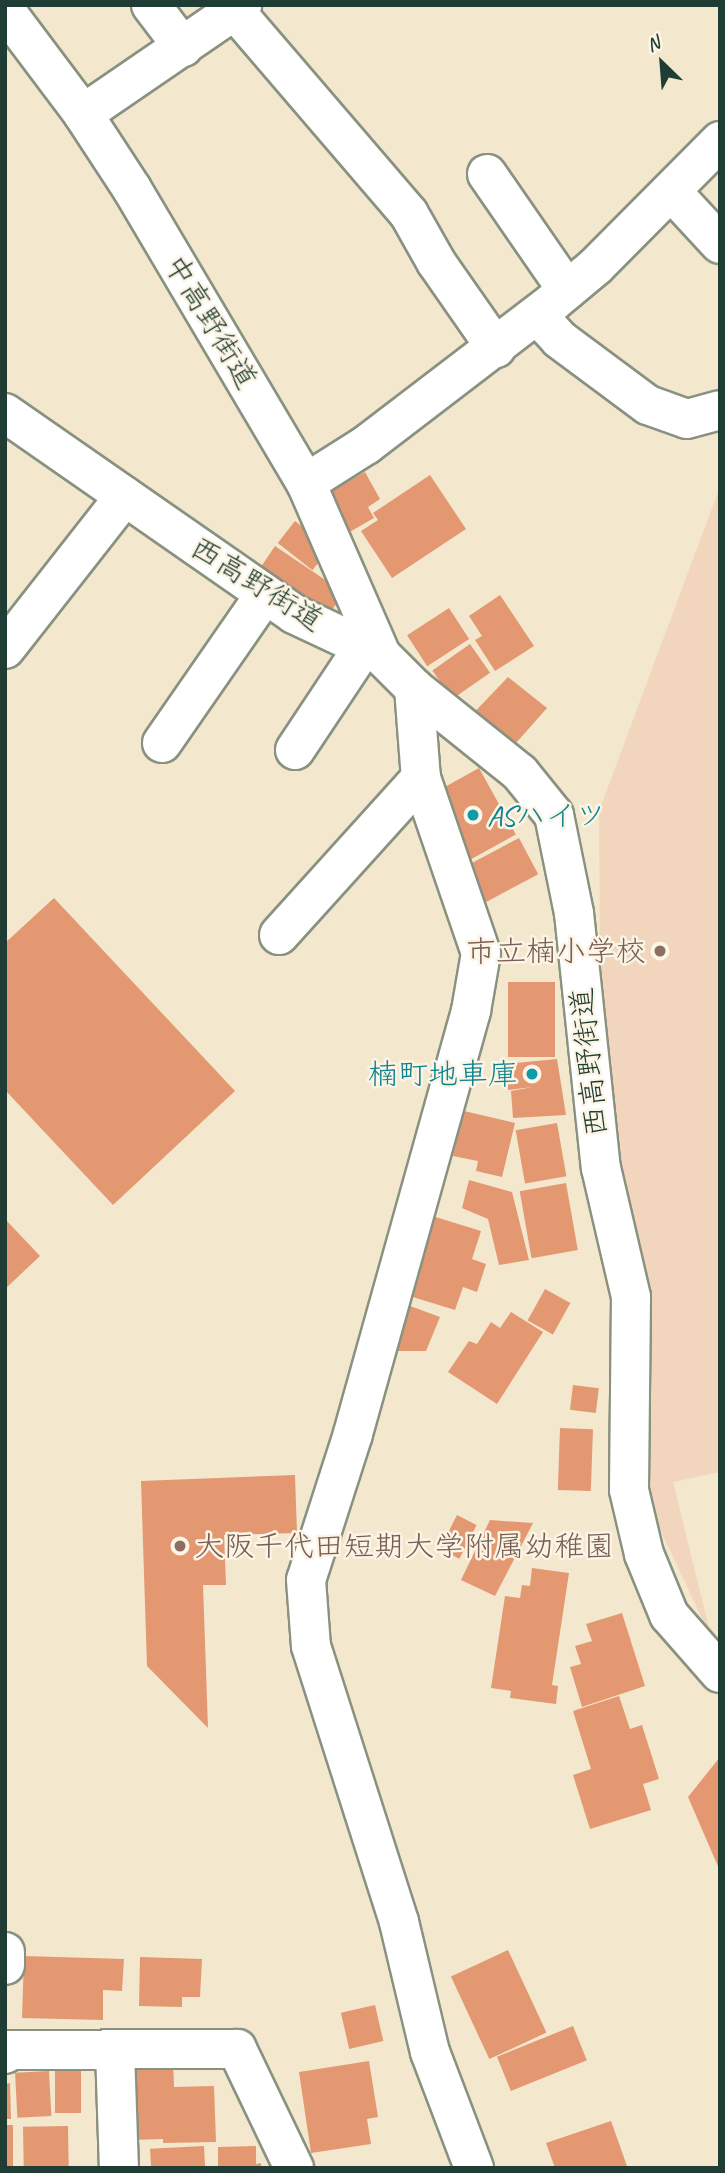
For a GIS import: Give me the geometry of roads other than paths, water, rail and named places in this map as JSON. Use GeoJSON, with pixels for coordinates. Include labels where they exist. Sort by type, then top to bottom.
{"type":"FeatureCollection","features":[{"type":"Feature","properties":{"kind":"street"},"geometry":{"type":"LineString","coordinates":[[151,5],[183,47]]}},
{"type":"Feature","properties":{"kind":"street"},"geometry":{"type":"LineString","coordinates":[[83,114],[239,8],[409,214],[436,262],[496,348]]}},
{"type":"Feature","properties":{"kind":"street","name":"中高野街道"},"geometry":{"type":"LineString","coordinates":[[5,10],[83,114],[132,188],[306,483],[373,650]]}},
{"type":"Feature","properties":{"kind":"street"},"geometry":{"type":"LineString","coordinates":[[306,483],[366,444],[537,315],[567,290],[720,141]]}},
{"type":"Feature","properties":{"kind":"street"},"geometry":{"type":"LineString","coordinates":[[487,174],[567,290]]}},
{"type":"Feature","properties":{"kind":"street"},"geometry":{"type":"LineString","coordinates":[[671,191],[720,244]]}},
{"type":"Feature","properties":{"kind":"street"},"geometry":{"type":"LineString","coordinates":[[537,315],[559,339],[649,405],[687,419],[720,410]]}},
{"type":"Feature","properties":{"kind":"street","name":"西高野街道"},"geometry":{"type":"LineString","coordinates":[[5,413],[294,614],[373,650],[414,688],[520,773],[554,815],[574,913],[601,1168],[631,1297],[629,1490],[644,1554],[669,1615],[720,1673]]}},
{"type":"Feature","properties":{"kind":"street"},"geometry":{"type":"LineString","coordinates":[[5,649],[125,496]]}},
{"type":"Feature","properties":{"kind":"street"},"geometry":{"type":"LineString","coordinates":[[162,743],[265,594]]}},
{"type":"Feature","properties":{"kind":"street"},"geometry":{"type":"LineString","coordinates":[[295,750],[373,650]]}},
{"type":"Feature","properties":{"kind":"street"},"geometry":{"type":"LineString","coordinates":[[414,688],[421,778],[481,953],[471,1011],[457,1064],[353,1434],[306,1580],[311,1646],[399,1922],[430,2052],[474,2168]]}},
{"type":"Feature","properties":{"kind":"street"},"geometry":{"type":"LineString","coordinates":[[279,935],[421,778]]}},
{"type":"Feature","properties":{"kind":"street"},"geometry":{"type":"LineString","coordinates":[[5,1952],[5,1965]]}},
{"type":"Feature","properties":{"kind":"street"},"geometry":{"type":"LineString","coordinates":[[5,2054],[8,2050],[237,2049],[294,2168]]}},
{"type":"Feature","properties":{"kind":"street"},"geometry":{"type":"LineString","coordinates":[[115,2050],[119,2168]]}},
{"type":"Feature","properties":{"kind":"place","name":"ASハイツ"},"geometry":{"type":"Point","coordinates":[473,815]}},
{"type":"Feature","properties":{"kind":"place","name":"市立楠小学校"},"geometry":{"type":"Point","coordinates":[660,951]}},
{"type":"Feature","properties":{"kind":"place","name":"楠町地車庫"},"geometry":{"type":"Point","coordinates":[532,1074]}},
{"type":"Feature","properties":{"kind":"place","name":"大阪千代田短期大学附属幼稚園"},"geometry":{"type":"Point","coordinates":[180,1546]}}]}
